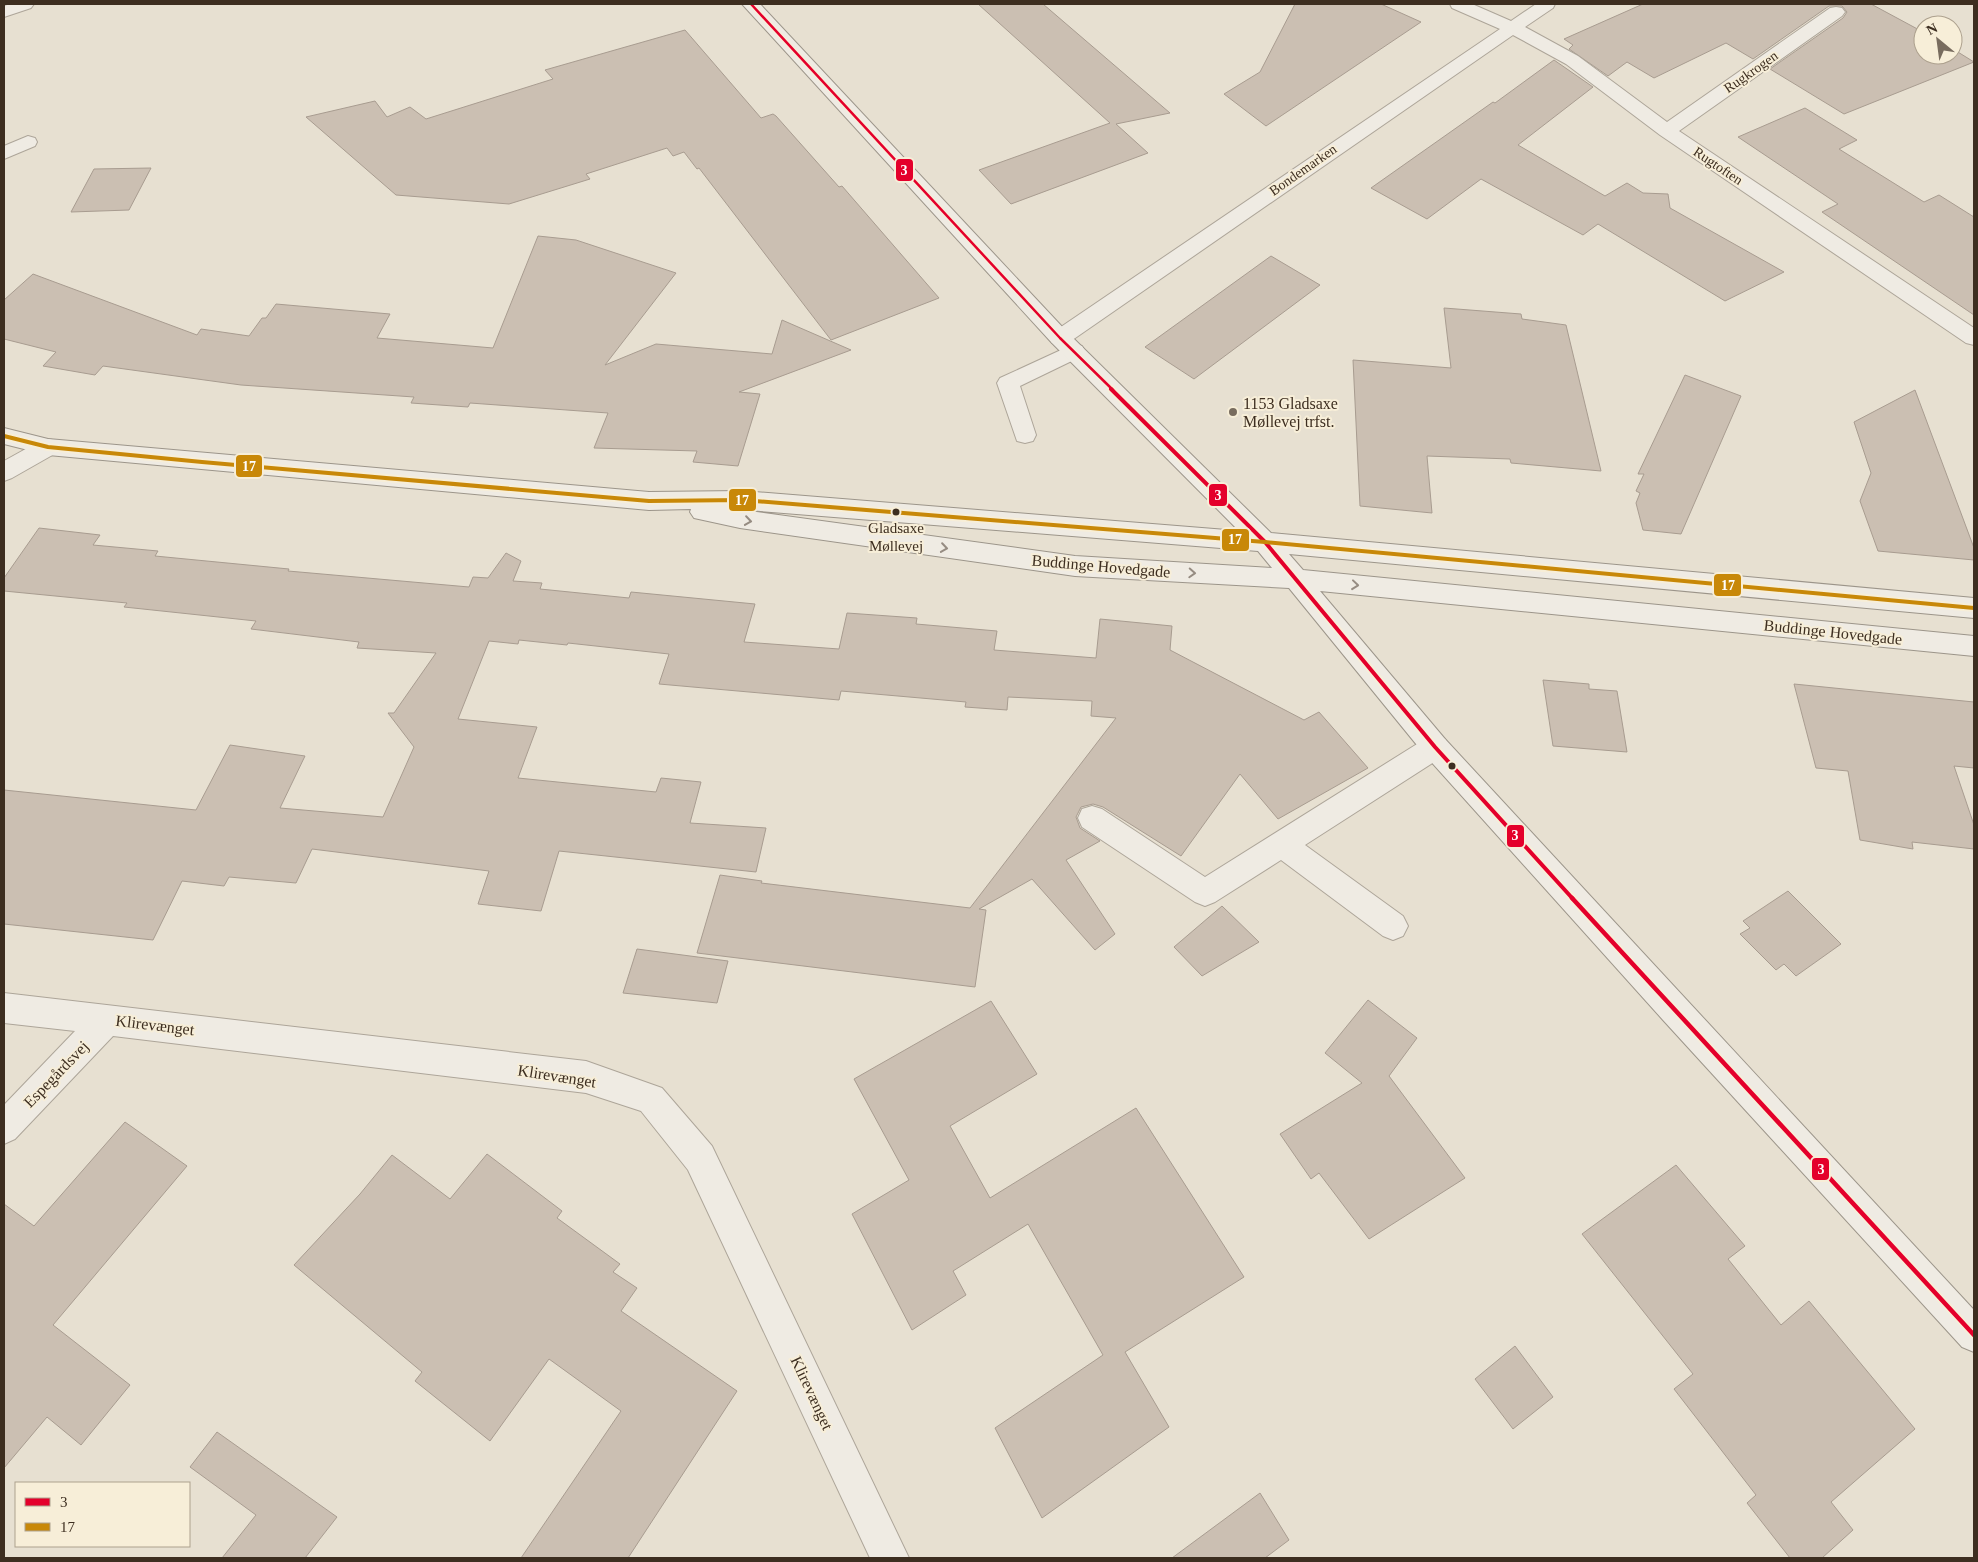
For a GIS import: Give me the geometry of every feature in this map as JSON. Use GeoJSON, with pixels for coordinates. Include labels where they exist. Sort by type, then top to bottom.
{"type":"FeatureCollection","features":[{"type":"Feature","properties":{"kind":"street"},"geometry":{"type":"LineString","coordinates":[[4,12],[26,4]]}},
{"type":"Feature","properties":{"kind":"street"},"geometry":{"type":"LineString","coordinates":[[751,4],[1067,344],[1265,542],[1435,747],[1680,1017],[1974,1335]]}},
{"type":"Feature","properties":{"kind":"street","name":"Rugtoften"},"geometry":{"type":"LineString","coordinates":[[1458,4],[1513,28],[1572,60],[1667,131],[1974,338]]}},
{"type":"Feature","properties":{"kind":"street","name":"Bondemarken"},"geometry":{"type":"LineString","coordinates":[[1025,435],[1008,383],[1067,344],[1547,4]]}},
{"type":"Feature","properties":{"kind":"street","name":"Rugkrogen"},"geometry":{"type":"LineString","coordinates":[[1667,131],[1836,12]]}},
{"type":"Feature","properties":{"kind":"street"},"geometry":{"type":"LineString","coordinates":[[4,153],[28,142]]}},
{"type":"Feature","properties":{"kind":"street","name":"Buddinge Hovedgade"},"geometry":{"type":"LineString","coordinates":[[4,436],[48,446],[212,463],[649,500],[742,500],[1265,542],[1974,608]]}},
{"type":"Feature","properties":{"kind":"street"},"geometry":{"type":"LineString","coordinates":[[4,472],[48,446]]}},
{"type":"Feature","properties":{"kind":"street","name":"Buddinge Hovedgade"},"geometry":{"type":"LineString","coordinates":[[649,500],[740,520],[1075,566],[1296,579],[1974,646]]}},
{"type":"Feature","properties":{"kind":"street"},"geometry":{"type":"LineString","coordinates":[[1092,818],[1205,893],[1435,747]]}},
{"type":"Feature","properties":{"kind":"street"},"geometry":{"type":"LineString","coordinates":[[1281,844],[1393,926]]}},
{"type":"Feature","properties":{"kind":"street","name":"Klirevænget"},"geometry":{"type":"LineString","coordinates":[[4,1008],[586,1077],[651,1099],[700,1158],[883,1555]]}},
{"type":"Feature","properties":{"kind":"street","name":"Espegårdsvej"},"geometry":{"type":"LineString","coordinates":[[4,1128],[107,1020]]}},
{"type":"Feature","properties":{"kind":"building"},"geometry":{"type":"Polygon","coordinates":[[[978,4],[1043,4],[1170,113],[1116,124],[1148,153],[1011,204],[979,170],[1110,123],[978,4]]]}},
{"type":"Feature","properties":{"kind":"building"},"geometry":{"type":"Polygon","coordinates":[[[1295,4],[1381,4],[1421,22],[1266,126],[1224,94],[1260,72],[1295,4]]]}},
{"type":"Feature","properties":{"kind":"building"},"geometry":{"type":"Polygon","coordinates":[[[1643,4],[1871,4],[1913,27],[1913,65],[1963,65],[1963,55],[1974,62],[1844,114],[1770,69],[1843,18],[1847,12],[1842,6],[1829,6],[1753,59],[1726,43],[1654,78],[1627,62],[1608,76],[1569,49],[1573,45],[1564,39],[1643,4]]]}},
{"type":"Feature","properties":{"kind":"building"},"geometry":{"type":"Polygon","coordinates":[[[685,30],[761,118],[773,114],[776,116],[839,187],[842,186],[939,298],[831,340],[699,168],[697,169],[684,152],[673,156],[667,148],[586,174],[590,179],[509,204],[396,195],[306,117],[375,101],[387,117],[410,107],[426,119],[553,79],[545,70],[685,30]]]}},
{"type":"Feature","properties":{"kind":"building"},"geometry":{"type":"Polygon","coordinates":[[[1554,60],[1593,87],[1518,145],[1605,196],[1627,183],[1643,193],[1668,194],[1670,208],[1784,272],[1725,301],[1598,224],[1583,235],[1481,179],[1427,219],[1371,188],[1554,60]]]}},
{"type":"Feature","properties":{"kind":"building"},"geometry":{"type":"Polygon","coordinates":[[[1805,108],[1857,140],[1839,149],[1924,202],[1939,195],[1974,217],[1974,315],[1822,212],[1838,204],[1738,137],[1805,108]]]}},
{"type":"Feature","properties":{"kind":"building"},"geometry":{"type":"Polygon","coordinates":[[[151,168],[129,210],[71,212],[94,169],[151,168]]]}},
{"type":"Feature","properties":{"kind":"building"},"geometry":{"type":"Polygon","coordinates":[[[538,236],[576,240],[676,273],[605,365],[656,344],[772,354],[782,320],[851,350],[739,392],[760,394],[738,466],[693,462],[697,451],[594,448],[608,413],[470,403],[468,407],[411,403],[414,397],[241,385],[103,366],[95,375],[43,366],[56,352],[4,339],[4,300],[33,274],[197,335],[201,329],[249,336],[262,318],[266,318],[276,304],[390,314],[377,338],[493,348],[538,236]]]}},
{"type":"Feature","properties":{"kind":"building"},"geometry":{"type":"Polygon","coordinates":[[[1271,256],[1320,285],[1194,379],[1145,347],[1271,256]]]}},
{"type":"Feature","properties":{"kind":"building"},"geometry":{"type":"Polygon","coordinates":[[[1444,308],[1521,314],[1522,319],[1566,325],[1601,471],[1511,463],[1510,459],[1427,456],[1432,513],[1360,506],[1353,360],[1451,368],[1444,308]]]}},
{"type":"Feature","properties":{"kind":"building"},"geometry":{"type":"Polygon","coordinates":[[[1685,375],[1741,396],[1681,534],[1643,530],[1636,503],[1640,493],[1636,491],[1644,474],[1638,474],[1685,375]]]}},
{"type":"Feature","properties":{"kind":"building"},"geometry":{"type":"Polygon","coordinates":[[[1915,390],[1974,548],[1974,560],[1878,551],[1860,501],[1871,473],[1854,422],[1915,390]]]}},
{"type":"Feature","properties":{"kind":"building"},"geometry":{"type":"Polygon","coordinates":[[[39,528],[100,535],[93,545],[158,551],[155,556],[289,569],[288,571],[469,587],[473,577],[488,578],[506,553],[521,561],[513,581],[542,583],[540,589],[629,598],[631,592],[755,604],[744,642],[839,649],[847,613],[917,618],[916,624],[997,631],[994,650],[1096,658],[1100,619],[1172,626],[1170,650],[1304,720],[1319,712],[1368,768],[1278,819],[1240,774],[1181,856],[1103,807],[1093,804],[1081,807],[1076,817],[1080,828],[1100,841],[1066,860],[1115,934],[1095,950],[1032,879],[979,909],[986,910],[975,987],[697,953],[720,875],[762,881],[761,883],[970,908],[1116,718],[1091,716],[1092,701],[1008,697],[1007,710],[965,707],[966,702],[841,691],[839,700],[659,684],[669,654],[568,643],[567,645],[519,640],[518,644],[489,641],[458,719],[537,727],[518,778],[656,792],[661,778],[701,782],[690,823],[766,828],[756,872],[559,851],[541,911],[478,904],[489,871],[312,849],[296,883],[229,877],[224,886],[182,881],[153,940],[4,924],[4,790],[196,810],[230,745],[305,756],[280,808],[383,817],[414,747],[388,713],[394,713],[436,653],[357,648],[359,642],[251,629],[256,621],[124,607],[127,603],[4,591],[4,578],[39,528]]]}},
{"type":"Feature","properties":{"kind":"building"},"geometry":{"type":"Polygon","coordinates":[[[1543,680],[1589,684],[1589,689],[1617,691],[1627,752],[1553,746],[1543,680]]]}},
{"type":"Feature","properties":{"kind":"building"},"geometry":{"type":"Polygon","coordinates":[[[1794,684],[1974,702],[1974,768],[1954,766],[1974,825],[1974,849],[1912,842],[1913,849],[1860,840],[1848,771],[1816,768],[1794,684]]]}},
{"type":"Feature","properties":{"kind":"building"},"geometry":{"type":"Polygon","coordinates":[[[1788,891],[1841,944],[1796,976],[1784,964],[1776,970],[1740,934],[1750,928],[1743,921],[1788,891]]]}},
{"type":"Feature","properties":{"kind":"building"},"geometry":{"type":"Polygon","coordinates":[[[1222,906],[1259,942],[1202,976],[1174,947],[1222,906]]]}},
{"type":"Feature","properties":{"kind":"building"},"geometry":{"type":"Polygon","coordinates":[[[637,949],[728,961],[717,1003],[623,993],[637,949]]]}},
{"type":"Feature","properties":{"kind":"building"},"geometry":{"type":"Polygon","coordinates":[[[1368,1000],[1417,1038],[1389,1076],[1465,1178],[1369,1239],[1319,1173],[1311,1179],[1280,1134],[1362,1083],[1325,1053],[1368,1000]]]}},
{"type":"Feature","properties":{"kind":"building"},"geometry":{"type":"Polygon","coordinates":[[[991,1001],[1037,1074],[950,1126],[990,1198],[1136,1108],[1244,1277],[1125,1352],[1169,1427],[1042,1518],[995,1428],[1103,1355],[1028,1224],[953,1271],[966,1295],[912,1330],[852,1214],[909,1180],[854,1079],[991,1001]]]}},
{"type":"Feature","properties":{"kind":"building"},"geometry":{"type":"Polygon","coordinates":[[[125,1122],[187,1166],[53,1325],[130,1385],[81,1445],[47,1417],[4,1468],[4,1204],[34,1226],[125,1122]]]}},
{"type":"Feature","properties":{"kind":"building"},"geometry":{"type":"Polygon","coordinates":[[[487,1154],[562,1211],[557,1218],[620,1264],[613,1272],[637,1288],[621,1311],[737,1391],[628,1558],[521,1558],[621,1411],[549,1359],[490,1441],[415,1381],[422,1372],[294,1265],[360,1194],[392,1155],[450,1199],[487,1154]]]}},
{"type":"Feature","properties":{"kind":"building"},"geometry":{"type":"Polygon","coordinates":[[[1676,1165],[1745,1246],[1728,1259],[1781,1325],[1809,1301],[1915,1429],[1831,1502],[1853,1530],[1822,1558],[1790,1558],[1747,1503],[1756,1495],[1674,1389],[1693,1374],[1582,1234],[1676,1165]]]}},
{"type":"Feature","properties":{"kind":"building"},"geometry":{"type":"Polygon","coordinates":[[[1515,1346],[1553,1397],[1513,1429],[1475,1379],[1515,1346]]]}},
{"type":"Feature","properties":{"kind":"building"},"geometry":{"type":"Polygon","coordinates":[[[217,1432],[337,1517],[305,1558],[222,1558],[256,1515],[190,1467],[217,1432]]]}},
{"type":"Feature","properties":{"kind":"building"},"geometry":{"type":"Polygon","coordinates":[[[1260,1493],[1289,1540],[1265,1558],[1172,1558],[1260,1493]]]}},
{"type":"Feature","properties":{"kind":"transit line","name":"3"},"geometry":{"type":"LineString","coordinates":[[751,4],[1060,338],[1265,542],[1435,747],[1674,1010],[1974,1335]]}},
{"type":"Feature","properties":{"kind":"transit line","name":"17"},"geometry":{"type":"LineString","coordinates":[[4,436],[48,447],[202,462],[649,501],[742,500],[1265,542],[1974,608]]}},
{"type":"Feature","properties":{"kind":"place","name":"1153 Gladsaxe Møllevej trfst."},"geometry":{"type":"Point","coordinates":[1233,412]}},
{"type":"Feature","properties":{"kind":"place","name":"Gladsaxe Møllevej"},"geometry":{"type":"Point","coordinates":[896,512]}}]}
